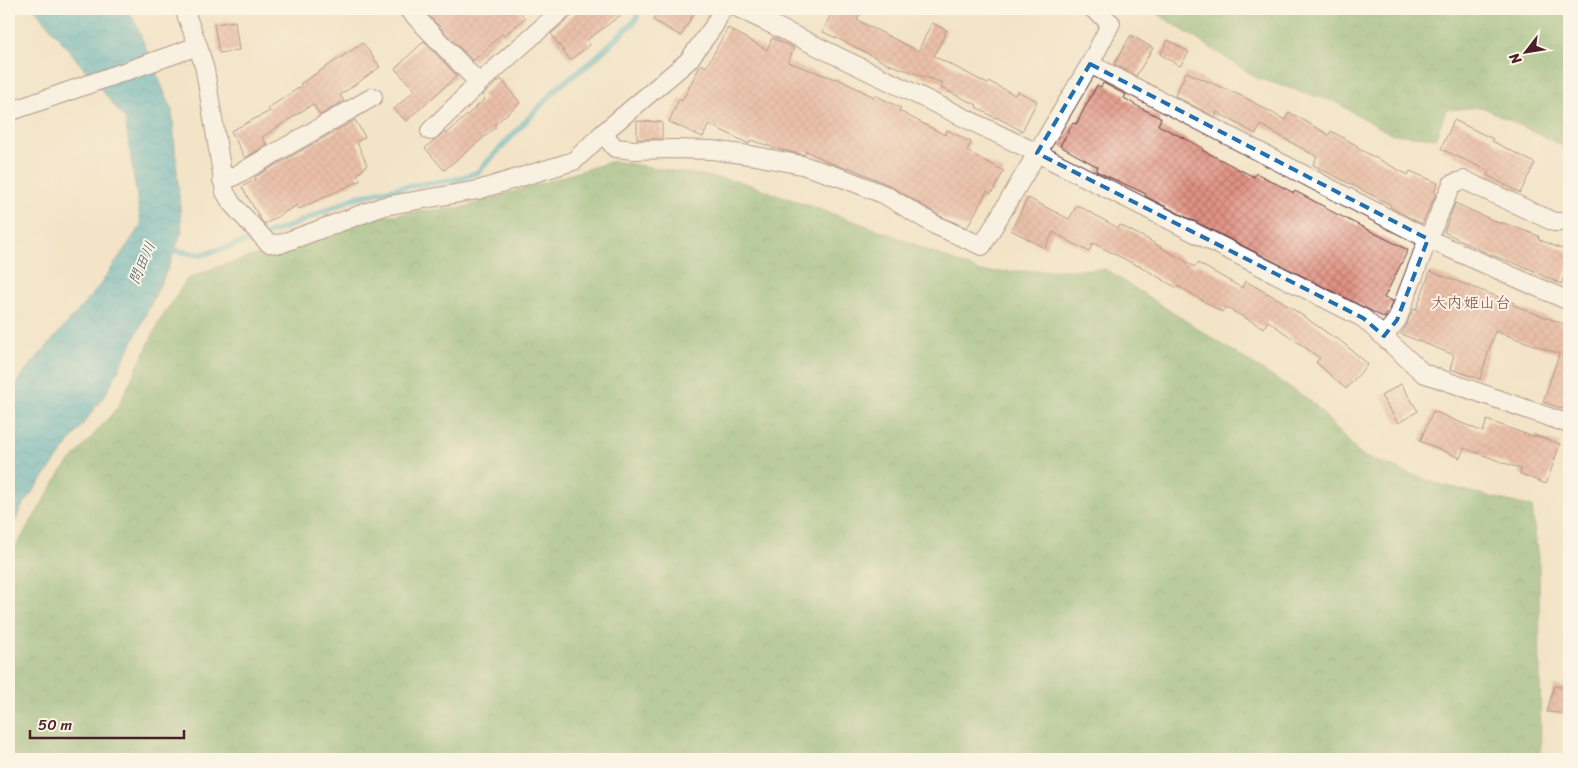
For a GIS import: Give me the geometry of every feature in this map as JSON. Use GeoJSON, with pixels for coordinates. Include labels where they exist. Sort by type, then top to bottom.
{"type":"FeatureCollection","features":[{"type":"Feature","properties":{"kind":"street"},"geometry":{"type":"LineString","coordinates":[[184,9],[192,48],[205,70],[225,192],[232,204],[268,243],[280,244],[384,206],[478,190],[574,161],[602,133],[688,61],[714,26],[722,9]]}},
{"type":"Feature","properties":{"kind":"street"},"geometry":{"type":"LineString","coordinates":[[408,9],[479,83]]}},
{"type":"Feature","properties":{"kind":"street"},"geometry":{"type":"LineString","coordinates":[[430,132],[479,83],[563,9]]}},
{"type":"Feature","properties":{"kind":"street"},"geometry":{"type":"LineString","coordinates":[[740,9],[1038,153],[1363,318],[1423,372],[1569,424]]}},
{"type":"Feature","properties":{"kind":"street"},"geometry":{"type":"LineString","coordinates":[[602,133],[614,148],[634,150],[712,150],[802,165],[848,180],[885,195],[935,225],[982,246],[1090,64],[1111,23],[1093,9]]}},
{"type":"Feature","properties":{"kind":"street"},"geometry":{"type":"LineString","coordinates":[[15,110],[192,48]]}},
{"type":"Feature","properties":{"kind":"street"},"geometry":{"type":"LineString","coordinates":[[1090,64],[1428,239],[1569,301]]}},
{"type":"Feature","properties":{"kind":"street"},"geometry":{"type":"LineString","coordinates":[[222,180],[233,177],[373,97]]}},
{"type":"Feature","properties":{"kind":"street"},"geometry":{"type":"LineString","coordinates":[[1384,336],[1397,320],[1428,239],[1452,184],[1464,180],[1554,222],[1569,222]]}},
{"type":"Feature","properties":{"kind":"highlighted area"},"geometry":{"type":"Polygon","coordinates":[[[1090,64],[1428,239],[1397,320],[1384,336],[1363,318],[1037,153],[1090,64]]]}},
{"type":"Feature","properties":{"kind":"green space"},"geometry":{"type":"Polygon","coordinates":[[[1147,9],[1569,9],[1569,149],[1482,107],[1446,110],[1436,138],[1391,134],[1335,102],[1257,78],[1147,9]]]}},
{"type":"Feature","properties":{"kind":"green space"},"geometry":{"type":"Polygon","coordinates":[[[613,161],[742,182],[887,233],[981,272],[1105,269],[1312,402],[1362,456],[1435,483],[1532,507],[1539,566],[1541,759],[9,759],[9,558],[61,472],[118,407],[159,322],[187,279],[218,267],[380,216],[464,207],[613,161]]]}},
{"type":"Feature","properties":{"kind":"water","name":"問田川"},"geometry":{"type":"Polygon","coordinates":[[[35,9],[126,9],[134,20],[172,110],[182,231],[169,266],[107,392],[23,505],[9,533],[9,399],[21,376],[97,289],[141,225],[125,119],[35,9]]]}},
{"type":"Feature","properties":{"kind":"building"},"geometry":{"type":"Polygon","coordinates":[[[422,9],[517,9],[525,18],[504,36],[502,34],[473,61],[422,9]]]}},
{"type":"Feature","properties":{"kind":"building"},"geometry":{"type":"Polygon","coordinates":[[[580,9],[629,9],[587,40],[590,45],[570,60],[551,34],[580,9]]]}},
{"type":"Feature","properties":{"kind":"building"},"geometry":{"type":"Polygon","coordinates":[[[659,9],[696,9],[681,36],[653,20],[659,9]]]}},
{"type":"Feature","properties":{"kind":"building"},"geometry":{"type":"Polygon","coordinates":[[[833,9],[850,9],[860,14],[857,20],[918,51],[932,23],[947,30],[934,56],[988,84],[990,82],[1015,95],[1017,91],[1037,101],[1022,131],[995,118],[976,107],[977,105],[941,88],[943,83],[888,64],[823,32],[833,9]]]}},
{"type":"Feature","properties":{"kind":"building"},"geometry":{"type":"Polygon","coordinates":[[[235,21],[239,50],[219,53],[214,24],[235,21]]]}},
{"type":"Feature","properties":{"kind":"building"},"geometry":{"type":"Polygon","coordinates":[[[728,28],[767,50],[772,38],[794,48],[788,62],[836,78],[874,97],[875,95],[901,108],[899,111],[945,135],[947,130],[971,142],[967,151],[1004,171],[991,194],[987,191],[967,228],[940,216],[889,185],[848,167],[847,169],[831,163],[806,151],[804,155],[751,140],[749,144],[709,124],[703,137],[669,122],[679,99],[682,101],[701,64],[706,67],[728,28]]]}},
{"type":"Feature","properties":{"kind":"building"},"geometry":{"type":"Polygon","coordinates":[[[1131,35],[1153,48],[1136,76],[1114,64],[1131,35]]]}},
{"type":"Feature","properties":{"kind":"building"},"geometry":{"type":"Polygon","coordinates":[[[1168,40],[1189,52],[1180,66],[1160,54],[1168,40]]]}},
{"type":"Feature","properties":{"kind":"building"},"geometry":{"type":"Polygon","coordinates":[[[424,41],[457,76],[406,121],[394,109],[415,90],[395,69],[424,41]]]}},
{"type":"Feature","properties":{"kind":"building"},"geometry":{"type":"Polygon","coordinates":[[[363,43],[380,67],[340,95],[344,101],[320,115],[313,104],[262,137],[267,145],[245,158],[231,131],[270,111],[268,108],[302,86],[300,84],[363,43]]]}},
{"type":"Feature","properties":{"kind":"building"},"geometry":{"type":"Polygon","coordinates":[[[1186,72],[1244,97],[1285,120],[1289,112],[1329,135],[1331,131],[1358,146],[1357,148],[1408,175],[1410,171],[1438,183],[1434,193],[1436,194],[1422,224],[1390,207],[1391,205],[1313,165],[1317,157],[1261,125],[1256,134],[1217,112],[1215,117],[1175,96],[1186,72]]]}},
{"type":"Feature","properties":{"kind":"building"},"geometry":{"type":"Polygon","coordinates":[[[501,79],[520,103],[494,125],[496,127],[444,170],[425,148],[444,132],[446,134],[485,99],[482,95],[501,79]]]}},
{"type":"Feature","properties":{"kind":"building"},"geometry":{"type":"Polygon","coordinates":[[[1103,83],[1126,95],[1124,98],[1161,118],[1158,125],[1203,148],[1202,150],[1254,177],[1256,173],[1294,193],[1295,191],[1408,250],[1384,298],[1393,301],[1385,318],[1145,196],[1146,194],[1096,171],[1098,167],[1060,146],[1073,123],[1076,124],[1097,85],[1101,87],[1103,83]]]}},
{"type":"Feature","properties":{"kind":"building"},"geometry":{"type":"Polygon","coordinates":[[[355,120],[365,137],[357,142],[367,165],[357,175],[361,180],[299,209],[297,205],[265,224],[242,187],[256,179],[255,177],[355,120]]]}},
{"type":"Feature","properties":{"kind":"building"},"geometry":{"type":"Polygon","coordinates":[[[1454,120],[1493,139],[1492,141],[1535,163],[1520,193],[1487,175],[1489,171],[1441,149],[1454,120]]]}},
{"type":"Feature","properties":{"kind":"building"},"geometry":{"type":"Polygon","coordinates":[[[637,121],[662,122],[662,139],[637,139],[637,121]]]}},
{"type":"Feature","properties":{"kind":"building"},"geometry":{"type":"Polygon","coordinates":[[[1028,198],[1069,219],[1077,205],[1118,228],[1120,225],[1147,239],[1195,267],[1198,263],[1242,288],[1245,281],[1280,300],[1337,338],[1368,364],[1346,389],[1316,362],[1320,358],[1268,321],[1264,328],[1225,307],[1222,312],[1178,286],[1177,288],[1138,265],[1093,243],[1089,252],[1053,232],[1045,248],[1011,230],[1028,198]]]}},
{"type":"Feature","properties":{"kind":"building"},"geometry":{"type":"Polygon","coordinates":[[[1455,203],[1501,224],[1501,222],[1539,236],[1538,239],[1569,252],[1569,265],[1561,284],[1535,271],[1489,254],[1444,232],[1455,203]]]}},
{"type":"Feature","properties":{"kind":"building"},"geometry":{"type":"Polygon","coordinates":[[[1430,271],[1569,326],[1569,411],[1543,402],[1559,354],[1495,331],[1480,379],[1450,369],[1454,355],[1401,334],[1413,309],[1416,310],[1430,271]]]}},
{"type":"Feature","properties":{"kind":"building"},"geometry":{"type":"Polygon","coordinates":[[[1401,384],[1418,411],[1398,423],[1381,396],[1401,384]]]}},
{"type":"Feature","properties":{"kind":"building"},"geometry":{"type":"Polygon","coordinates":[[[1433,411],[1483,432],[1487,420],[1560,444],[1546,484],[1520,474],[1521,469],[1464,448],[1460,458],[1420,441],[1433,411]]]}},
{"type":"Feature","properties":{"kind":"building"},"geometry":{"type":"Polygon","coordinates":[[[1554,686],[1569,688],[1569,714],[1547,712],[1554,686]]]}},
{"type":"Feature","properties":{"kind":"waterway"},"geometry":{"type":"LineString","coordinates":[[167,249],[201,255],[295,224],[357,197],[403,187],[459,179],[478,172],[559,86],[591,62],[635,21],[640,9]]}},
{"type":"Feature","properties":{"kind":"district","name":"大内姫山台"},"geometry":{"type":"Point","coordinates":[1471,302]}}]}
